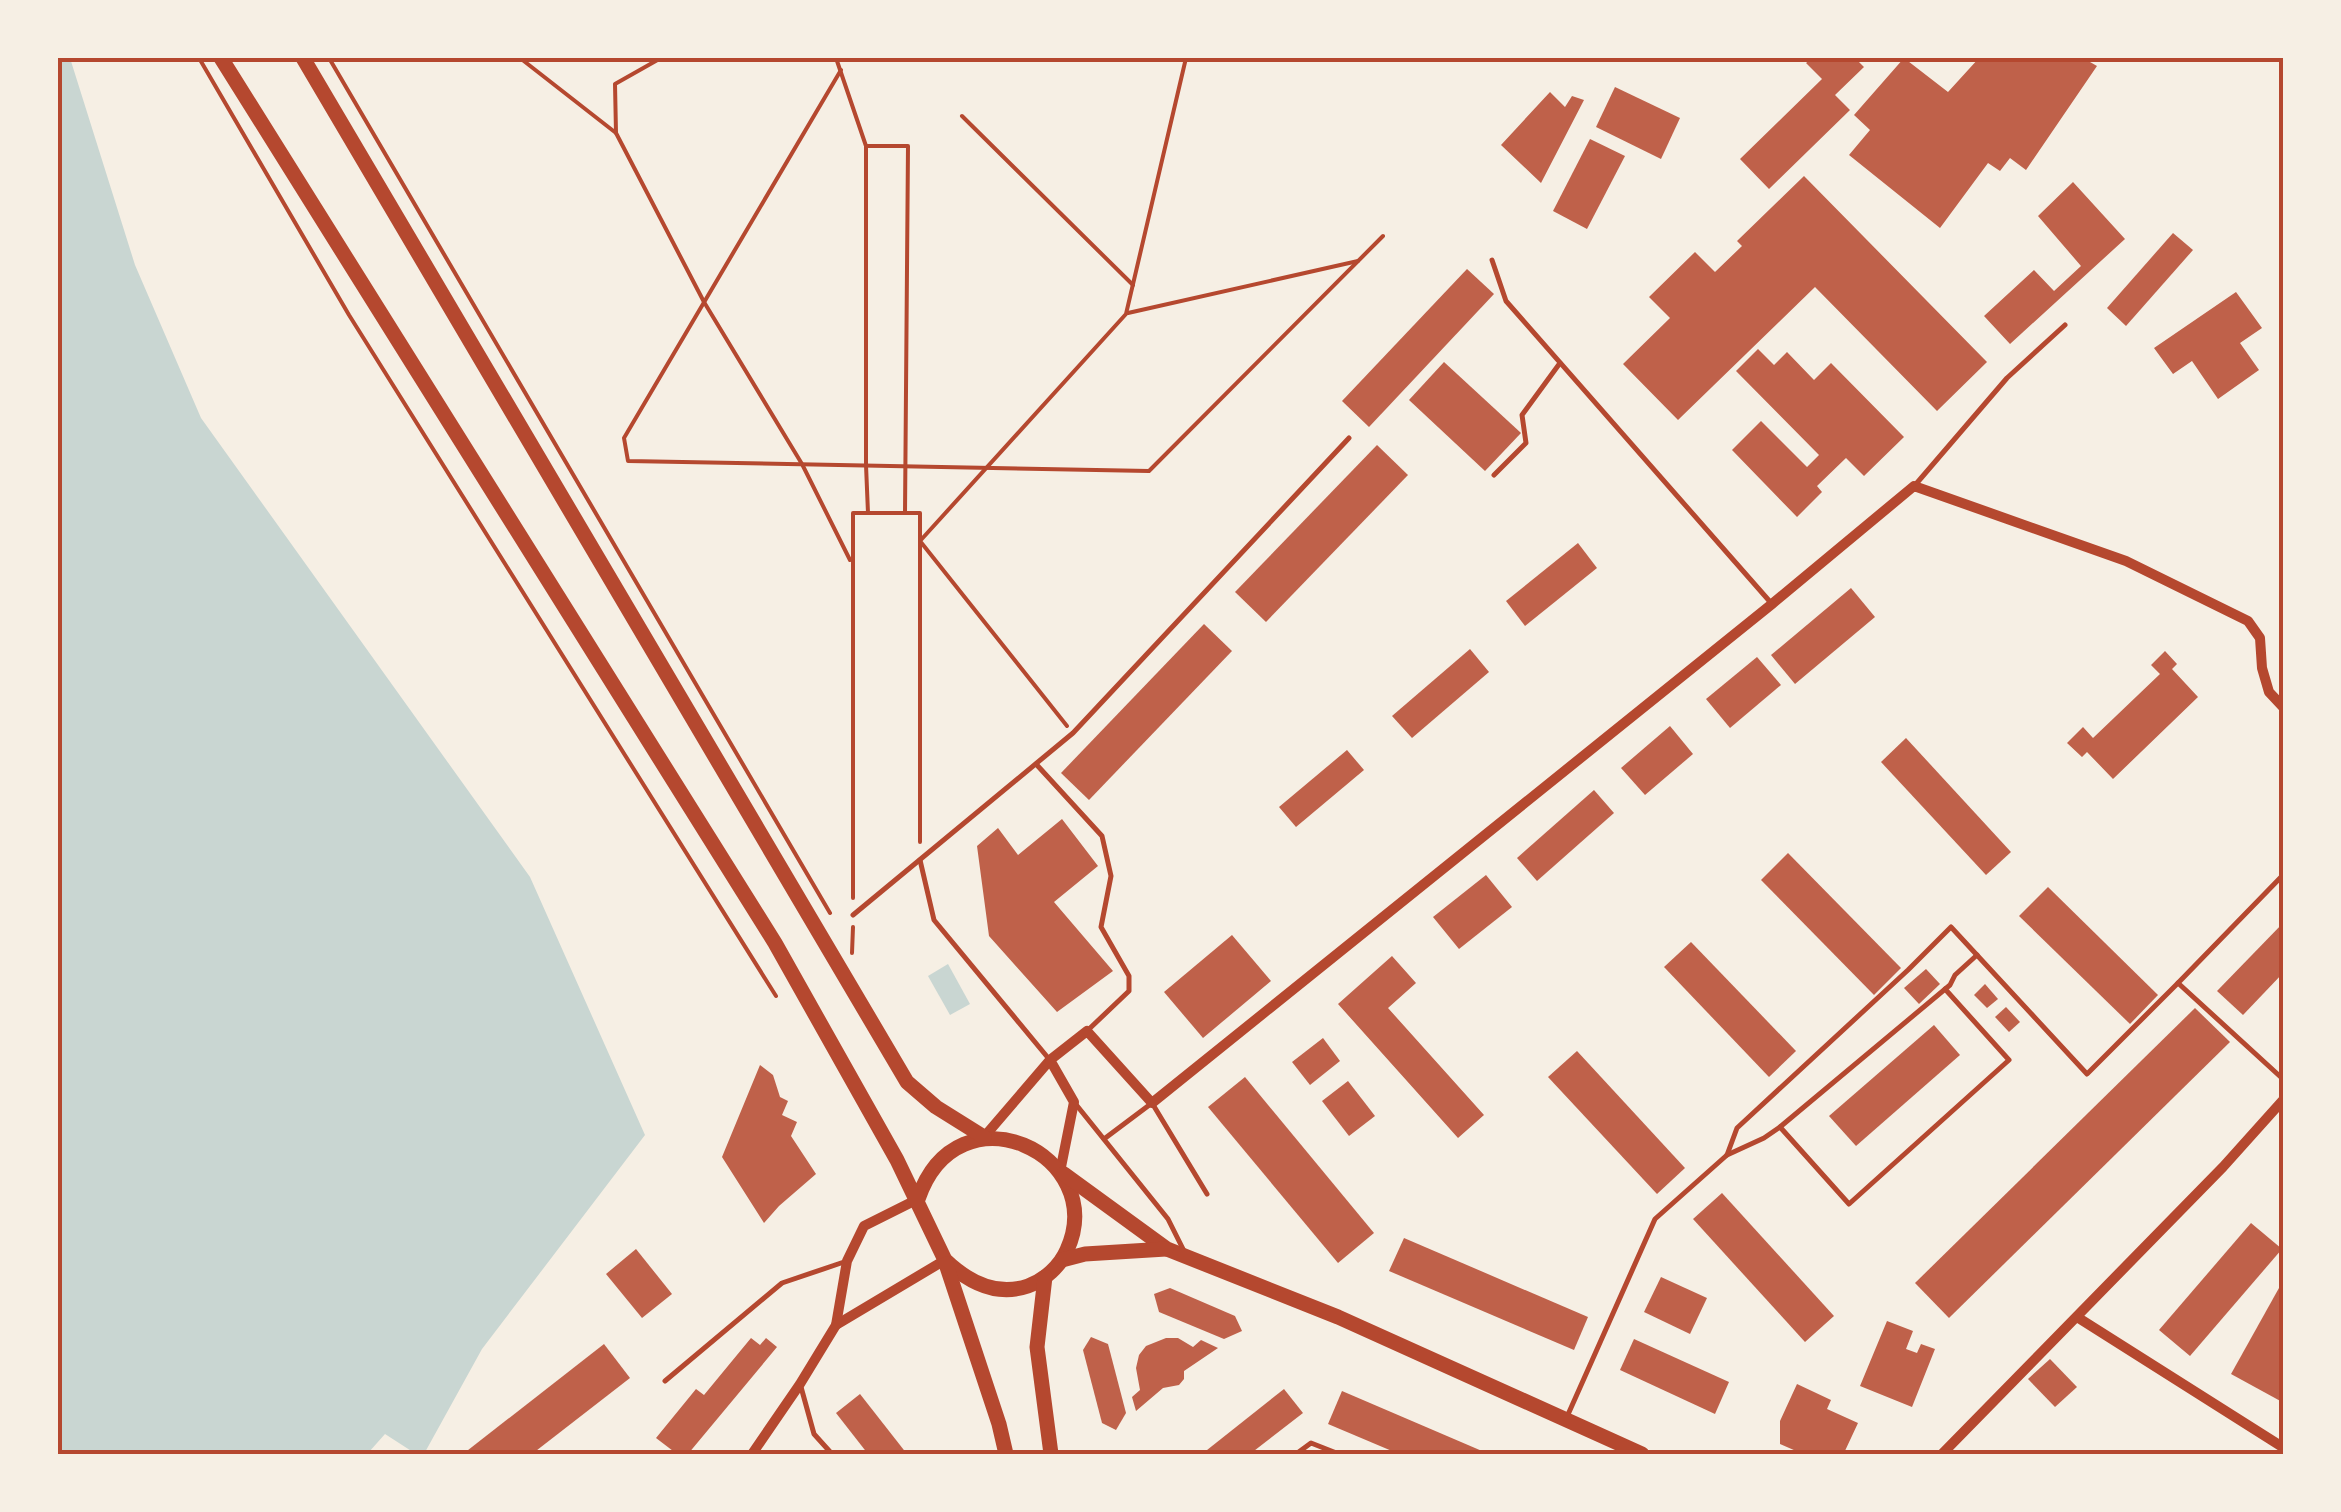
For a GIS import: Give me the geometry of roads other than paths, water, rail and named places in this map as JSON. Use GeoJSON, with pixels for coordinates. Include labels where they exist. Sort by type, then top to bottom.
{"type":"FeatureCollection","features":[{"type":"Feature","properties":{"kind":"main road"},"geometry":{"type":"LineString","coordinates":[[303,58],[907,1082],[936,1107],[984,1137],[1026,1146],[1052,1162],[1060,1172],[1071,1196],[1071,1240],[1062,1260],[1045,1277],[1025,1287],[992,1289],[972,1281],[945,1260]]}},
{"type":"Feature","properties":{"kind":"main road"},"geometry":{"type":"LineString","coordinates":[[223,60],[776,943],[918,1199],[945,1260],[1006,1454]]}},
{"type":"Feature","properties":{"kind":"main road"},"geometry":{"type":"LineString","coordinates":[[918,1199],[922,1185],[940,1160],[984,1137]]}},
{"type":"Feature","properties":{"kind":"main road"},"geometry":{"type":"LineString","coordinates":[[1060,1172],[1166,1249],[1338,1317],[1642,1454]]}},
{"type":"Feature","properties":{"kind":"main road"},"geometry":{"type":"LineString","coordinates":[[1062,1260],[1086,1254],[1166,1249]]}},
{"type":"Feature","properties":{"kind":"main road"},"geometry":{"type":"LineString","coordinates":[[1045,1277],[1037,1347],[1051,1454]]}},
{"type":"Feature","properties":{"kind":"street"},"geometry":{"type":"LineString","coordinates":[[984,1137],[1050,1060],[1088,1031],[1152,1103],[1914,486],[2126,561],[2248,621],[2260,638],[2268,692],[2284,708]]}},
{"type":"Feature","properties":{"kind":"street"},"geometry":{"type":"LineString","coordinates":[[1050,1060],[1074,1102],[1060,1172]]}},
{"type":"Feature","properties":{"kind":"street"},"geometry":{"type":"LineString","coordinates":[[1942,1454],[2281,1106]]}},
{"type":"Feature","properties":{"kind":"street"},"geometry":{"type":"LineString","coordinates":[[752,1454],[836,1325],[846,1262],[864,1226],[918,1199]]}},
{"type":"Feature","properties":{"kind":"street"},"geometry":{"type":"LineString","coordinates":[[836,1325],[945,1260]]}},
{"type":"Feature","properties":{"kind":"street"},"geometry":{"type":"LineString","coordinates":[[2077,1316],[2284,1448]]}},
{"type":"Feature","properties":{"kind":"lane"},"geometry":{"type":"LineString","coordinates":[[1492,260],[1506,301],[1772,604]]}},
{"type":"Feature","properties":{"kind":"lane"},"geometry":{"type":"LineString","coordinates":[[1914,486],[2007,378],[2065,325]]}},
{"type":"Feature","properties":{"kind":"lane"},"geometry":{"type":"LineString","coordinates":[[1494,475],[1526,443],[1522,415],[1560,362]]}},
{"type":"Feature","properties":{"kind":"lane"},"geometry":{"type":"LineString","coordinates":[[854,915],[1073,733],[1349,438]]}},
{"type":"Feature","properties":{"kind":"lane"},"geometry":{"type":"LineString","coordinates":[[1036,764],[1102,836],[1111,876],[1100,927],[1129,976],[1128,991],[1088,1031]]}},
{"type":"Feature","properties":{"kind":"lane"},"geometry":{"type":"LineString","coordinates":[[920,860],[934,920],[1050,1060]]}},
{"type":"Feature","properties":{"kind":"lane"},"geometry":{"type":"LineString","coordinates":[[1727,1155],[1737,1128],[1951,927],[2087,1074],[2284,874]]}},
{"type":"Feature","properties":{"kind":"lane"},"geometry":{"type":"LineString","coordinates":[[1565,1420],[1655,1219],[1727,1155],[1780,1127],[1945,989],[1977,955]]}},
{"type":"Feature","properties":{"kind":"lane"},"geometry":{"type":"LineString","coordinates":[[2178,983],[2284,1080]]}},
{"type":"Feature","properties":{"kind":"lane"},"geometry":{"type":"LineString","coordinates":[[1780,1127],[1849,1204],[2009,1060],[1945,989]]}},
{"type":"Feature","properties":{"kind":"lane"},"geometry":{"type":"LineString","coordinates":[[1074,1102],[1168,1219],[1186,1257]]}},
{"type":"Feature","properties":{"kind":"lane"},"geometry":{"type":"LineString","coordinates":[[1104,1139],[1152,1103],[1207,1194]]}},
{"type":"Feature","properties":{"kind":"lane"},"geometry":{"type":"LineString","coordinates":[[664,1381],[782,1283],[846,1262]]}},
{"type":"Feature","properties":{"kind":"lane"},"geometry":{"type":"LineString","coordinates":[[800,1384],[814,1434],[832,1454]]}},
{"type":"Feature","properties":{"kind":"lane"},"geometry":{"type":"LineString","coordinates":[[1296,1454],[1311,1443],[1339,1454]]}}]}
